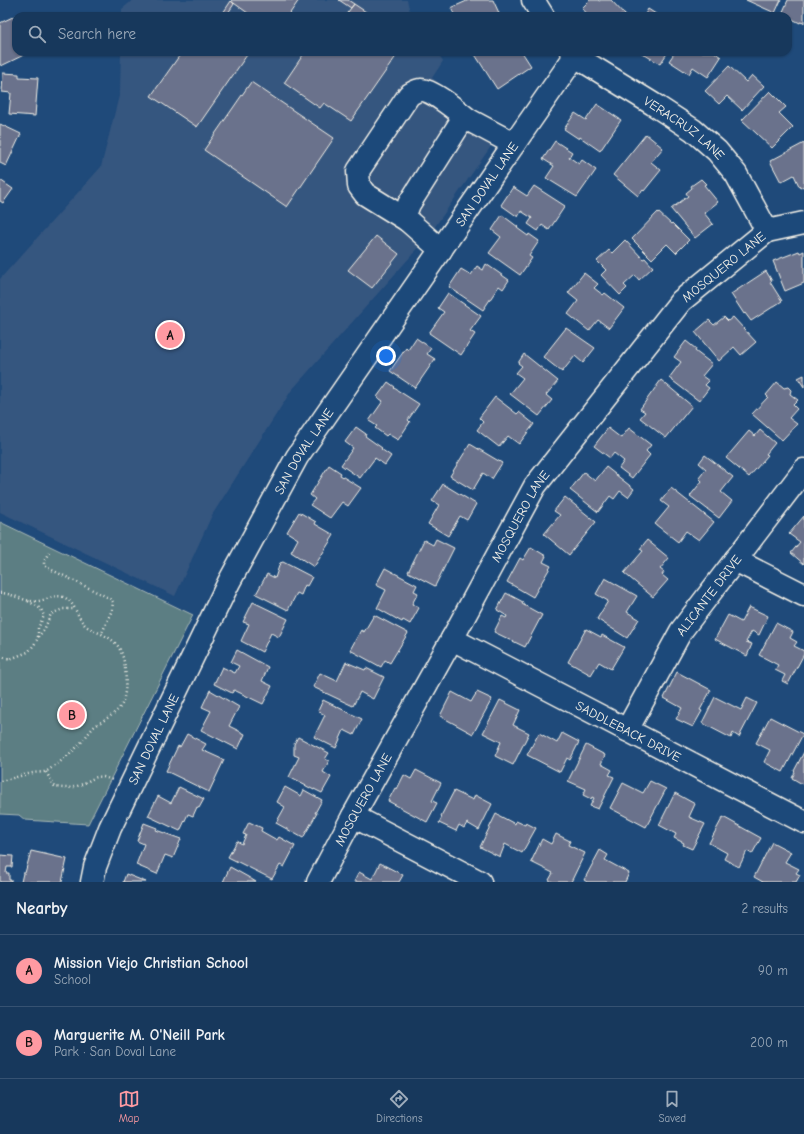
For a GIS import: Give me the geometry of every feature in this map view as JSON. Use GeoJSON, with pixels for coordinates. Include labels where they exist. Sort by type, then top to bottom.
{"type":"FeatureCollection","features":[{"type":"Feature","properties":{"kind":"street"},"geometry":{"type":"LineString","coordinates":[[533,0],[540,12]]}},
{"type":"Feature","properties":{"kind":"street","name":"SAN DOVAL LANE"},"geometry":{"type":"LineString","coordinates":[[92,882],[95,867],[110,828],[129,788],[229,582],[297,457],[514,144],[573,56]]}},
{"type":"Feature","properties":{"kind":"street","name":"VERACRUZ LANE"},"geometry":{"type":"LineString","coordinates":[[577,56],[693,130],[717,151],[736,174],[767,231]]}},
{"type":"Feature","properties":{"kind":"street"},"geometry":{"type":"LineString","coordinates":[[441,250],[407,220],[364,194],[359,186],[358,171],[409,95],[416,91],[422,90],[430,92],[469,120],[514,144]]}},
{"type":"Feature","properties":{"kind":"street"},"geometry":{"type":"LineString","coordinates":[[407,220],[405,215],[409,204],[459,125],[469,120]]}},
{"type":"Feature","properties":{"kind":"street","name":"MOSQUERO LANE"},"geometry":{"type":"LineString","coordinates":[[318,882],[535,486],[681,301],[767,231],[804,223]]}},
{"type":"Feature","properties":{"kind":"street","name":"ALICANTE DRIVE"},"geometry":{"type":"LineString","coordinates":[[627,730],[681,631],[804,470]]}},
{"type":"Feature","properties":{"kind":"street"},"geometry":{"type":"LineString","coordinates":[[735,560],[804,595]]}},
{"type":"Feature","properties":{"kind":"street","name":"SADDLEBACK DRIVE"},"geometry":{"type":"LineString","coordinates":[[452,639],[804,822]]}},
{"type":"Feature","properties":{"kind":"street"},"geometry":{"type":"LineString","coordinates":[[353,816],[480,882]]}},
{"type":"Feature","properties":{"kind":"path"},"geometry":{"type":"LineString","coordinates":[[49,552],[44,561],[44,565],[111,599],[113,602],[112,610],[102,633]]}},
{"type":"Feature","properties":{"kind":"path"},"geometry":{"type":"LineString","coordinates":[[0,593],[5,593],[28,601],[39,601],[49,597],[63,596],[69,600],[78,618],[83,623],[88,627],[102,633],[118,646],[123,656],[126,682],[122,704],[114,714],[94,728],[69,754],[46,772],[32,773],[0,781]]}},
{"type":"Feature","properties":{"kind":"path"},"geometry":{"type":"LineString","coordinates":[[28,601],[43,611],[44,616],[38,628],[38,638]]}},
{"type":"Feature","properties":{"kind":"path"},"geometry":{"type":"LineString","coordinates":[[0,656],[10,658],[28,652],[44,630],[50,614],[63,609],[74,609]]}},
{"type":"Feature","properties":{"kind":"path"},"geometry":{"type":"LineString","coordinates":[[46,772],[55,787],[66,788],[77,786],[97,776],[107,778],[129,788]]}},
{"type":"Feature","properties":{"kind":"shaded area"},"geometry":{"type":"Polygon","coordinates":[[[133,0],[407,0],[410,12],[122,12],[122,9],[133,0]]]}},
{"type":"Feature","properties":{"kind":"shaded area"},"geometry":{"type":"Polygon","coordinates":[[[121,56],[440,56],[443,61],[432,78],[503,129],[427,238],[291,391],[212,515],[175,596],[0,512],[0,279],[101,167],[120,92],[121,56]]]}},
{"type":"Feature","properties":{"kind":"green space"},"geometry":{"type":"Polygon","coordinates":[[[0,522],[193,615],[88,824],[25,820],[19,815],[0,814],[0,522]]]}},
{"type":"Feature","properties":{"kind":"building"},"geometry":{"type":"Polygon","coordinates":[[[299,0],[291,12],[246,12],[231,1],[299,0]]]}},
{"type":"Feature","properties":{"kind":"building"},"geometry":{"type":"Polygon","coordinates":[[[339,0],[348,0],[354,4],[351,8],[339,0]]]}},
{"type":"Feature","properties":{"kind":"building"},"geometry":{"type":"Polygon","coordinates":[[[469,0],[493,0],[499,12],[453,12],[451,8],[469,0]]]}},
{"type":"Feature","properties":{"kind":"building"},"geometry":{"type":"Polygon","coordinates":[[[590,0],[611,0],[622,12],[586,12],[582,8],[590,0]]]}},
{"type":"Feature","properties":{"kind":"building"},"geometry":{"type":"Polygon","coordinates":[[[746,0],[781,0],[775,12],[746,0]]]}},
{"type":"Feature","properties":{"kind":"building"},"geometry":{"type":"Polygon","coordinates":[[[788,0],[804,0],[804,23],[800,23],[792,19],[792,12],[783,12],[788,0]]]}},
{"type":"Feature","properties":{"kind":"building"},"geometry":{"type":"Polygon","coordinates":[[[231,1],[234,4],[229,12],[224,12],[231,1]]]}},
{"type":"Feature","properties":{"kind":"building"},"geometry":{"type":"Polygon","coordinates":[[[354,4],[366,12],[348,12],[354,4]]]}},
{"type":"Feature","properties":{"kind":"building"},"geometry":{"type":"Polygon","coordinates":[[[12,17],[12,56],[22,56],[1,66],[0,63],[0,23],[12,17]]]}},
{"type":"Feature","properties":{"kind":"building"},"geometry":{"type":"Polygon","coordinates":[[[179,56],[246,56],[197,127],[151,96],[179,56]]]}},
{"type":"Feature","properties":{"kind":"building"},"geometry":{"type":"Polygon","coordinates":[[[302,56],[396,56],[351,121],[324,103],[320,108],[284,83],[302,56]]]}},
{"type":"Feature","properties":{"kind":"building"},"geometry":{"type":"Polygon","coordinates":[[[476,56],[525,56],[531,66],[497,89],[476,56]]]}},
{"type":"Feature","properties":{"kind":"building"},"geometry":{"type":"Polygon","coordinates":[[[647,56],[665,56],[660,64],[647,56]]]}},
{"type":"Feature","properties":{"kind":"building"},"geometry":{"type":"Polygon","coordinates":[[[672,56],[721,57],[708,77],[693,67],[689,74],[669,61],[672,56]]]}},
{"type":"Feature","properties":{"kind":"building"},"geometry":{"type":"Polygon","coordinates":[[[729,66],[746,82],[752,75],[764,86],[742,110],[727,96],[719,104],[705,91],[729,66]]]}},
{"type":"Feature","properties":{"kind":"building"},"geometry":{"type":"Polygon","coordinates":[[[3,73],[19,74],[19,77],[38,78],[35,116],[9,114],[11,93],[2,92],[3,73]]]}},
{"type":"Feature","properties":{"kind":"building"},"geometry":{"type":"Polygon","coordinates":[[[251,82],[334,138],[287,207],[204,150],[251,82]]]}},
{"type":"Feature","properties":{"kind":"building"},"geometry":{"type":"Polygon","coordinates":[[[770,91],[786,107],[779,113],[793,127],[772,148],[742,120],[770,91]]]}},
{"type":"Feature","properties":{"kind":"building"},"geometry":{"type":"Polygon","coordinates":[[[597,104],[621,120],[600,151],[580,137],[579,139],[564,129],[575,113],[586,120],[597,104]]]}},
{"type":"Feature","properties":{"kind":"building"},"geometry":{"type":"Polygon","coordinates":[[[0,124],[21,134],[6,166],[0,163],[0,124]]]}},
{"type":"Feature","properties":{"kind":"building"},"geometry":{"type":"Polygon","coordinates":[[[646,134],[663,148],[651,162],[661,170],[638,196],[613,175],[646,134]]]}},
{"type":"Feature","properties":{"kind":"building"},"geometry":{"type":"Polygon","coordinates":[[[555,141],[572,152],[569,157],[579,164],[582,160],[596,170],[577,197],[546,178],[554,166],[543,159],[555,141]]]}},
{"type":"Feature","properties":{"kind":"building"},"geometry":{"type":"Polygon","coordinates":[[[804,143],[804,186],[800,188],[794,175],[781,182],[770,161],[804,143]]]}},
{"type":"Feature","properties":{"kind":"building"},"geometry":{"type":"Polygon","coordinates":[[[701,179],[718,202],[704,213],[713,224],[695,238],[671,209],[688,196],[686,193],[692,188],[691,186],[701,179]]]}},
{"type":"Feature","properties":{"kind":"building"},"geometry":{"type":"Polygon","coordinates":[[[0,180],[13,189],[3,203],[0,201],[0,180]]]}},
{"type":"Feature","properties":{"kind":"building"},"geometry":{"type":"Polygon","coordinates":[[[534,186],[565,206],[549,230],[542,225],[538,231],[528,224],[532,218],[521,211],[518,217],[501,205],[513,187],[527,196],[534,186]]]}},
{"type":"Feature","properties":{"kind":"building"},"geometry":{"type":"Polygon","coordinates":[[[658,212],[671,224],[672,223],[689,240],[676,253],[667,244],[652,259],[632,239],[658,212]]]}},
{"type":"Feature","properties":{"kind":"building"},"geometry":{"type":"Polygon","coordinates":[[[502,215],[528,236],[529,234],[539,241],[529,256],[532,258],[520,275],[489,253],[501,237],[492,230],[502,215]]]}},
{"type":"Feature","properties":{"kind":"building"},"geometry":{"type":"Polygon","coordinates":[[[376,236],[399,254],[372,288],[348,270],[376,236]]]}},
{"type":"Feature","properties":{"kind":"building"},"geometry":{"type":"Polygon","coordinates":[[[625,240],[653,267],[639,280],[635,275],[624,285],[627,288],[620,295],[601,275],[606,270],[597,261],[609,250],[612,253],[625,240]]]}},
{"type":"Feature","properties":{"kind":"building"},"geometry":{"type":"Polygon","coordinates":[[[799,251],[800,253],[804,251],[804,283],[785,291],[773,261],[799,251]]]}},
{"type":"Feature","properties":{"kind":"building"},"geometry":{"type":"Polygon","coordinates":[[[486,264],[509,280],[503,289],[499,286],[483,310],[449,287],[461,269],[471,275],[477,266],[483,270],[486,264]]]}},
{"type":"Feature","properties":{"kind":"building"},"geometry":{"type":"Polygon","coordinates":[[[766,271],[772,281],[770,282],[782,301],[751,321],[745,313],[744,314],[731,294],[766,271]]]}},
{"type":"Feature","properties":{"kind":"building"},"geometry":{"type":"Polygon","coordinates":[[[584,273],[598,284],[594,288],[603,295],[605,293],[624,308],[609,328],[598,320],[589,331],[568,314],[578,301],[568,293],[584,273]]]}},
{"type":"Feature","properties":{"kind":"building"},"geometry":{"type":"Polygon","coordinates":[[[448,293],[481,316],[470,331],[475,334],[461,355],[429,333],[444,312],[438,308],[448,293]]]}},
{"type":"Feature","properties":{"kind":"building"},"geometry":{"type":"Polygon","coordinates":[[[724,317],[728,321],[733,317],[756,342],[741,355],[734,347],[719,361],[695,332],[709,320],[714,325],[724,317]]]}},
{"type":"Feature","properties":{"kind":"building"},"geometry":{"type":"Polygon","coordinates":[[[566,328],[595,348],[583,363],[575,356],[562,372],[543,357],[566,328]]]}},
{"type":"Feature","properties":{"kind":"building"},"geometry":{"type":"Polygon","coordinates":[[[416,338],[431,348],[427,354],[435,359],[415,388],[390,371],[406,348],[408,350],[416,338]]]}},
{"type":"Feature","properties":{"kind":"building"},"geometry":{"type":"Polygon","coordinates":[[[686,341],[696,349],[695,351],[712,364],[702,376],[709,381],[705,385],[709,388],[699,401],[669,378],[681,362],[674,357],[686,341]]]}},
{"type":"Feature","properties":{"kind":"building"},"geometry":{"type":"Polygon","coordinates":[[[524,354],[558,381],[546,395],[552,400],[539,416],[510,394],[523,378],[516,373],[522,366],[518,363],[524,354]]]}},
{"type":"Feature","properties":{"kind":"building"},"geometry":{"type":"Polygon","coordinates":[[[804,375],[804,387],[798,378],[804,375]]]}},
{"type":"Feature","properties":{"kind":"building"},"geometry":{"type":"Polygon","coordinates":[[[661,380],[692,406],[666,438],[640,418],[645,412],[640,409],[661,380]]]}},
{"type":"Feature","properties":{"kind":"building"},"geometry":{"type":"Polygon","coordinates":[[[388,382],[395,387],[394,388],[419,404],[408,420],[410,422],[398,440],[388,434],[386,436],[375,428],[377,426],[369,421],[383,401],[377,397],[388,382]]]}},
{"type":"Feature","properties":{"kind":"building"},"geometry":{"type":"Polygon","coordinates":[[[777,382],[784,388],[788,387],[791,390],[790,394],[798,400],[793,405],[797,409],[789,418],[797,424],[782,440],[752,414],[768,397],[766,395],[777,382]]]}},
{"type":"Feature","properties":{"kind":"building"},"geometry":{"type":"Polygon","coordinates":[[[495,397],[517,414],[519,412],[534,424],[519,444],[508,436],[499,447],[477,430],[483,422],[479,418],[495,397]]]}},
{"type":"Feature","properties":{"kind":"building"},"geometry":{"type":"Polygon","coordinates":[[[356,427],[391,456],[385,465],[375,458],[360,478],[341,465],[353,448],[345,442],[356,427]]]}},
{"type":"Feature","properties":{"kind":"building"},"geometry":{"type":"Polygon","coordinates":[[[608,428],[621,438],[629,428],[651,445],[646,451],[650,455],[632,478],[619,468],[624,461],[614,453],[610,458],[594,446],[608,428]]]}},
{"type":"Feature","properties":{"kind":"building"},"geometry":{"type":"Polygon","coordinates":[[[760,430],[775,443],[766,454],[768,455],[749,477],[726,458],[749,431],[755,436],[760,430]]]}},
{"type":"Feature","properties":{"kind":"building"},"geometry":{"type":"Polygon","coordinates":[[[470,444],[502,463],[492,479],[483,473],[473,490],[450,476],[470,444]]]}},
{"type":"Feature","properties":{"kind":"building"},"geometry":{"type":"Polygon","coordinates":[[[705,455],[733,477],[721,492],[732,501],[719,518],[690,496],[702,481],[699,478],[706,469],[699,463],[705,455]]]}},
{"type":"Feature","properties":{"kind":"building"},"geometry":{"type":"Polygon","coordinates":[[[329,465],[341,473],[340,475],[361,488],[348,506],[342,502],[330,518],[310,505],[315,499],[310,495],[329,465]]]}},
{"type":"Feature","properties":{"kind":"building"},"geometry":{"type":"Polygon","coordinates":[[[606,467],[634,489],[628,497],[620,491],[614,499],[610,496],[598,512],[570,490],[584,472],[595,481],[606,467]]]}},
{"type":"Feature","properties":{"kind":"building"},"geometry":{"type":"Polygon","coordinates":[[[443,484],[476,504],[467,520],[460,516],[448,536],[428,524],[439,505],[432,501],[443,484]]]}},
{"type":"Feature","properties":{"kind":"building"},"geometry":{"type":"Polygon","coordinates":[[[671,488],[714,522],[699,540],[686,531],[678,542],[655,524],[669,507],[661,501],[671,488]]]}},
{"type":"Feature","properties":{"kind":"building"},"geometry":{"type":"Polygon","coordinates":[[[565,497],[596,522],[569,555],[544,534],[560,515],[554,511],[565,497]]]}},
{"type":"Feature","properties":{"kind":"building"},"geometry":{"type":"Polygon","coordinates":[[[299,512],[316,522],[315,524],[334,535],[314,567],[291,552],[298,539],[287,532],[299,512]]]}},
{"type":"Feature","properties":{"kind":"building"},"geometry":{"type":"Polygon","coordinates":[[[804,516],[804,564],[791,553],[800,542],[789,534],[804,516]]]}},
{"type":"Feature","properties":{"kind":"building"},"geometry":{"type":"Polygon","coordinates":[[[436,539],[454,548],[435,586],[408,572],[424,540],[433,545],[436,539]]]}},
{"type":"Feature","properties":{"kind":"building"},"geometry":{"type":"Polygon","coordinates":[[[647,540],[669,558],[660,569],[664,572],[662,575],[668,580],[653,597],[624,573],[643,551],[640,549],[647,540]]]}},
{"type":"Feature","properties":{"kind":"building"},"geometry":{"type":"Polygon","coordinates":[[[531,547],[546,556],[543,562],[551,566],[533,597],[507,582],[520,558],[523,560],[531,547]]]}},
{"type":"Feature","properties":{"kind":"building"},"geometry":{"type":"Polygon","coordinates":[[[283,562],[312,577],[307,586],[305,585],[301,595],[297,593],[288,610],[256,594],[267,574],[275,578],[280,563],[283,562]]]}},
{"type":"Feature","properties":{"kind":"building"},"geometry":{"type":"Polygon","coordinates":[[[385,568],[417,585],[414,591],[418,593],[412,604],[419,608],[410,624],[403,620],[402,622],[377,608],[386,590],[376,585],[385,568]]]}},
{"type":"Feature","properties":{"kind":"building"},"geometry":{"type":"Polygon","coordinates":[[[605,578],[637,596],[627,612],[639,619],[627,638],[597,619],[608,601],[596,594],[605,578]]]}},
{"type":"Feature","properties":{"kind":"building"},"geometry":{"type":"Polygon","coordinates":[[[506,593],[542,615],[525,647],[494,632],[502,616],[506,618],[507,616],[497,610],[506,593]]]}},
{"type":"Feature","properties":{"kind":"building"},"geometry":{"type":"Polygon","coordinates":[[[253,602],[288,619],[279,637],[271,633],[262,652],[241,641],[249,624],[243,622],[253,602]]]}},
{"type":"Feature","properties":{"kind":"building"},"geometry":{"type":"Polygon","coordinates":[[[749,607],[768,616],[759,635],[752,631],[746,642],[752,644],[747,656],[715,639],[728,615],[741,622],[749,607]]]}},
{"type":"Feature","properties":{"kind":"building"},"geometry":{"type":"Polygon","coordinates":[[[374,615],[408,633],[390,663],[385,660],[381,667],[350,650],[361,630],[364,632],[374,615]]]}},
{"type":"Feature","properties":{"kind":"building"},"geometry":{"type":"Polygon","coordinates":[[[776,623],[793,632],[790,638],[797,642],[794,646],[804,651],[804,654],[788,684],[782,681],[785,675],[775,670],[778,665],[759,655],[776,623]]]}},
{"type":"Feature","properties":{"kind":"building"},"geometry":{"type":"Polygon","coordinates":[[[586,629],[601,637],[602,635],[624,647],[611,669],[599,662],[591,675],[568,662],[586,629]]]}},
{"type":"Feature","properties":{"kind":"building"},"geometry":{"type":"Polygon","coordinates":[[[237,650],[268,667],[262,681],[272,686],[263,704],[234,690],[232,693],[214,684],[222,667],[235,673],[239,666],[231,662],[237,650]]]}},
{"type":"Feature","properties":{"kind":"building"},"geometry":{"type":"Polygon","coordinates":[[[346,662],[365,670],[366,668],[384,677],[373,699],[360,692],[353,706],[313,687],[320,673],[337,681],[346,662]]]}},
{"type":"Feature","properties":{"kind":"building"},"geometry":{"type":"Polygon","coordinates":[[[677,672],[711,690],[693,727],[676,719],[682,708],[664,698],[677,672]]]}},
{"type":"Feature","properties":{"kind":"building"},"geometry":{"type":"Polygon","coordinates":[[[210,690],[239,707],[229,726],[245,734],[238,749],[201,730],[211,711],[202,707],[210,690]]]}},
{"type":"Feature","properties":{"kind":"building"},"geometry":{"type":"Polygon","coordinates":[[[452,692],[471,702],[477,692],[492,699],[473,734],[440,716],[452,692]]]}},
{"type":"Feature","properties":{"kind":"building"},"geometry":{"type":"Polygon","coordinates":[[[715,697],[741,710],[747,698],[757,703],[739,737],[733,733],[731,738],[702,723],[715,697]]]}},
{"type":"Feature","properties":{"kind":"building"},"geometry":{"type":"Polygon","coordinates":[[[323,700],[362,719],[354,735],[344,730],[336,748],[314,737],[325,715],[318,711],[323,700]]]}},
{"type":"Feature","properties":{"kind":"building"},"geometry":{"type":"Polygon","coordinates":[[[500,700],[520,710],[513,725],[529,733],[513,765],[495,756],[501,742],[483,733],[500,700]]]}},
{"type":"Feature","properties":{"kind":"building"},"geometry":{"type":"Polygon","coordinates":[[[770,717],[803,734],[783,772],[764,762],[770,750],[756,743],[770,717]]]}},
{"type":"Feature","properties":{"kind":"building"},"geometry":{"type":"Polygon","coordinates":[[[539,733],[557,743],[562,733],[579,742],[570,760],[567,758],[560,772],[527,755],[539,733]]]}},
{"type":"Feature","properties":{"kind":"building"},"geometry":{"type":"Polygon","coordinates":[[[187,734],[206,744],[202,750],[224,760],[209,792],[166,771],[178,746],[180,747],[187,734]]]}},
{"type":"Feature","properties":{"kind":"building"},"geometry":{"type":"Polygon","coordinates":[[[298,737],[329,753],[325,759],[329,761],[323,772],[331,777],[322,793],[289,777],[299,757],[294,755],[294,744],[298,737]]]}},
{"type":"Feature","properties":{"kind":"building"},"geometry":{"type":"Polygon","coordinates":[[[586,745],[605,755],[601,764],[612,770],[609,775],[614,777],[598,809],[590,806],[594,798],[592,797],[591,799],[583,795],[586,789],[568,781],[586,745]]]}},
{"type":"Feature","properties":{"kind":"building"},"geometry":{"type":"Polygon","coordinates":[[[804,752],[804,785],[792,778],[804,752]]]}},
{"type":"Feature","properties":{"kind":"building"},"geometry":{"type":"Polygon","coordinates":[[[416,770],[441,783],[432,801],[437,803],[427,822],[388,801],[395,788],[397,789],[404,775],[411,779],[416,770]]]}},
{"type":"Feature","properties":{"kind":"building"},"geometry":{"type":"Polygon","coordinates":[[[650,781],[666,789],[646,827],[610,808],[623,783],[643,793],[650,781]]]}},
{"type":"Feature","properties":{"kind":"building"},"geometry":{"type":"Polygon","coordinates":[[[179,787],[204,799],[199,808],[197,807],[193,816],[188,814],[180,831],[148,816],[158,796],[171,803],[179,787]]]}},
{"type":"Feature","properties":{"kind":"building"},"geometry":{"type":"Polygon","coordinates":[[[285,787],[301,796],[304,790],[322,800],[315,813],[317,813],[303,838],[276,823],[285,807],[277,802],[285,787]]]}},
{"type":"Feature","properties":{"kind":"building"},"geometry":{"type":"Polygon","coordinates":[[[454,791],[473,800],[475,795],[492,804],[479,830],[467,823],[464,828],[459,825],[456,831],[439,823],[454,791]]]}},
{"type":"Feature","properties":{"kind":"building"},"geometry":{"type":"Polygon","coordinates":[[[675,793],[695,804],[689,817],[705,824],[692,849],[683,845],[684,843],[674,838],[676,834],[659,825],[675,793]]]}},
{"type":"Feature","properties":{"kind":"building"},"geometry":{"type":"Polygon","coordinates":[[[496,814],[515,824],[516,821],[525,825],[526,823],[536,828],[522,853],[505,844],[500,857],[480,847],[496,814]]]}},
{"type":"Feature","properties":{"kind":"building"},"geometry":{"type":"Polygon","coordinates":[[[723,817],[761,838],[752,854],[747,851],[739,867],[724,859],[727,853],[709,843],[723,817]]]}},
{"type":"Feature","properties":{"kind":"building"},"geometry":{"type":"Polygon","coordinates":[[[249,822],[262,828],[261,831],[277,840],[279,837],[295,846],[284,867],[280,865],[272,879],[228,857],[237,841],[242,844],[246,835],[243,834],[249,822]]]}},
{"type":"Feature","properties":{"kind":"building"},"geometry":{"type":"Polygon","coordinates":[[[144,823],[157,828],[156,830],[181,839],[173,858],[165,855],[157,874],[136,865],[144,844],[137,841],[144,823]]]}},
{"type":"Feature","properties":{"kind":"building"},"geometry":{"type":"Polygon","coordinates":[[[556,834],[570,841],[568,845],[585,853],[571,882],[553,882],[549,880],[553,873],[531,862],[542,839],[551,844],[556,834]]]}},
{"type":"Feature","properties":{"kind":"building"},"geometry":{"type":"Polygon","coordinates":[[[772,842],[791,852],[785,862],[799,869],[796,873],[800,875],[796,882],[763,882],[754,877],[772,842]]]}},
{"type":"Feature","properties":{"kind":"building"},"geometry":{"type":"Polygon","coordinates":[[[600,850],[608,855],[605,860],[629,873],[625,882],[587,882],[584,880],[600,850]]]}},
{"type":"Feature","properties":{"kind":"building"},"geometry":{"type":"Polygon","coordinates":[[[31,851],[67,859],[62,882],[21,882],[31,851]]]}},
{"type":"Feature","properties":{"kind":"building"},"geometry":{"type":"Polygon","coordinates":[[[0,855],[13,856],[12,867],[7,867],[6,873],[9,873],[9,880],[11,880],[11,882],[0,882],[0,855]]]}},
{"type":"Feature","properties":{"kind":"building"},"geometry":{"type":"Polygon","coordinates":[[[380,863],[403,875],[399,882],[354,882],[359,872],[372,879],[380,863]]]}},
{"type":"Feature","properties":{"kind":"building"},"geometry":{"type":"Polygon","coordinates":[[[230,867],[248,877],[256,882],[223,882],[230,867]]]}},
{"type":"Feature","properties":{"kind":"building"},"geometry":{"type":"Polygon","coordinates":[[[126,874],[146,882],[123,882],[126,874]]]}},
{"type":"Feature","properties":{"kind":"place","name":"Mission Viejo Christian School"},"geometry":{"type":"Point","coordinates":[170,335]}},
{"type":"Feature","properties":{"kind":"place","name":"Marguerite M. O'Neill Park"},"geometry":{"type":"Point","coordinates":[72,715]}}]}
